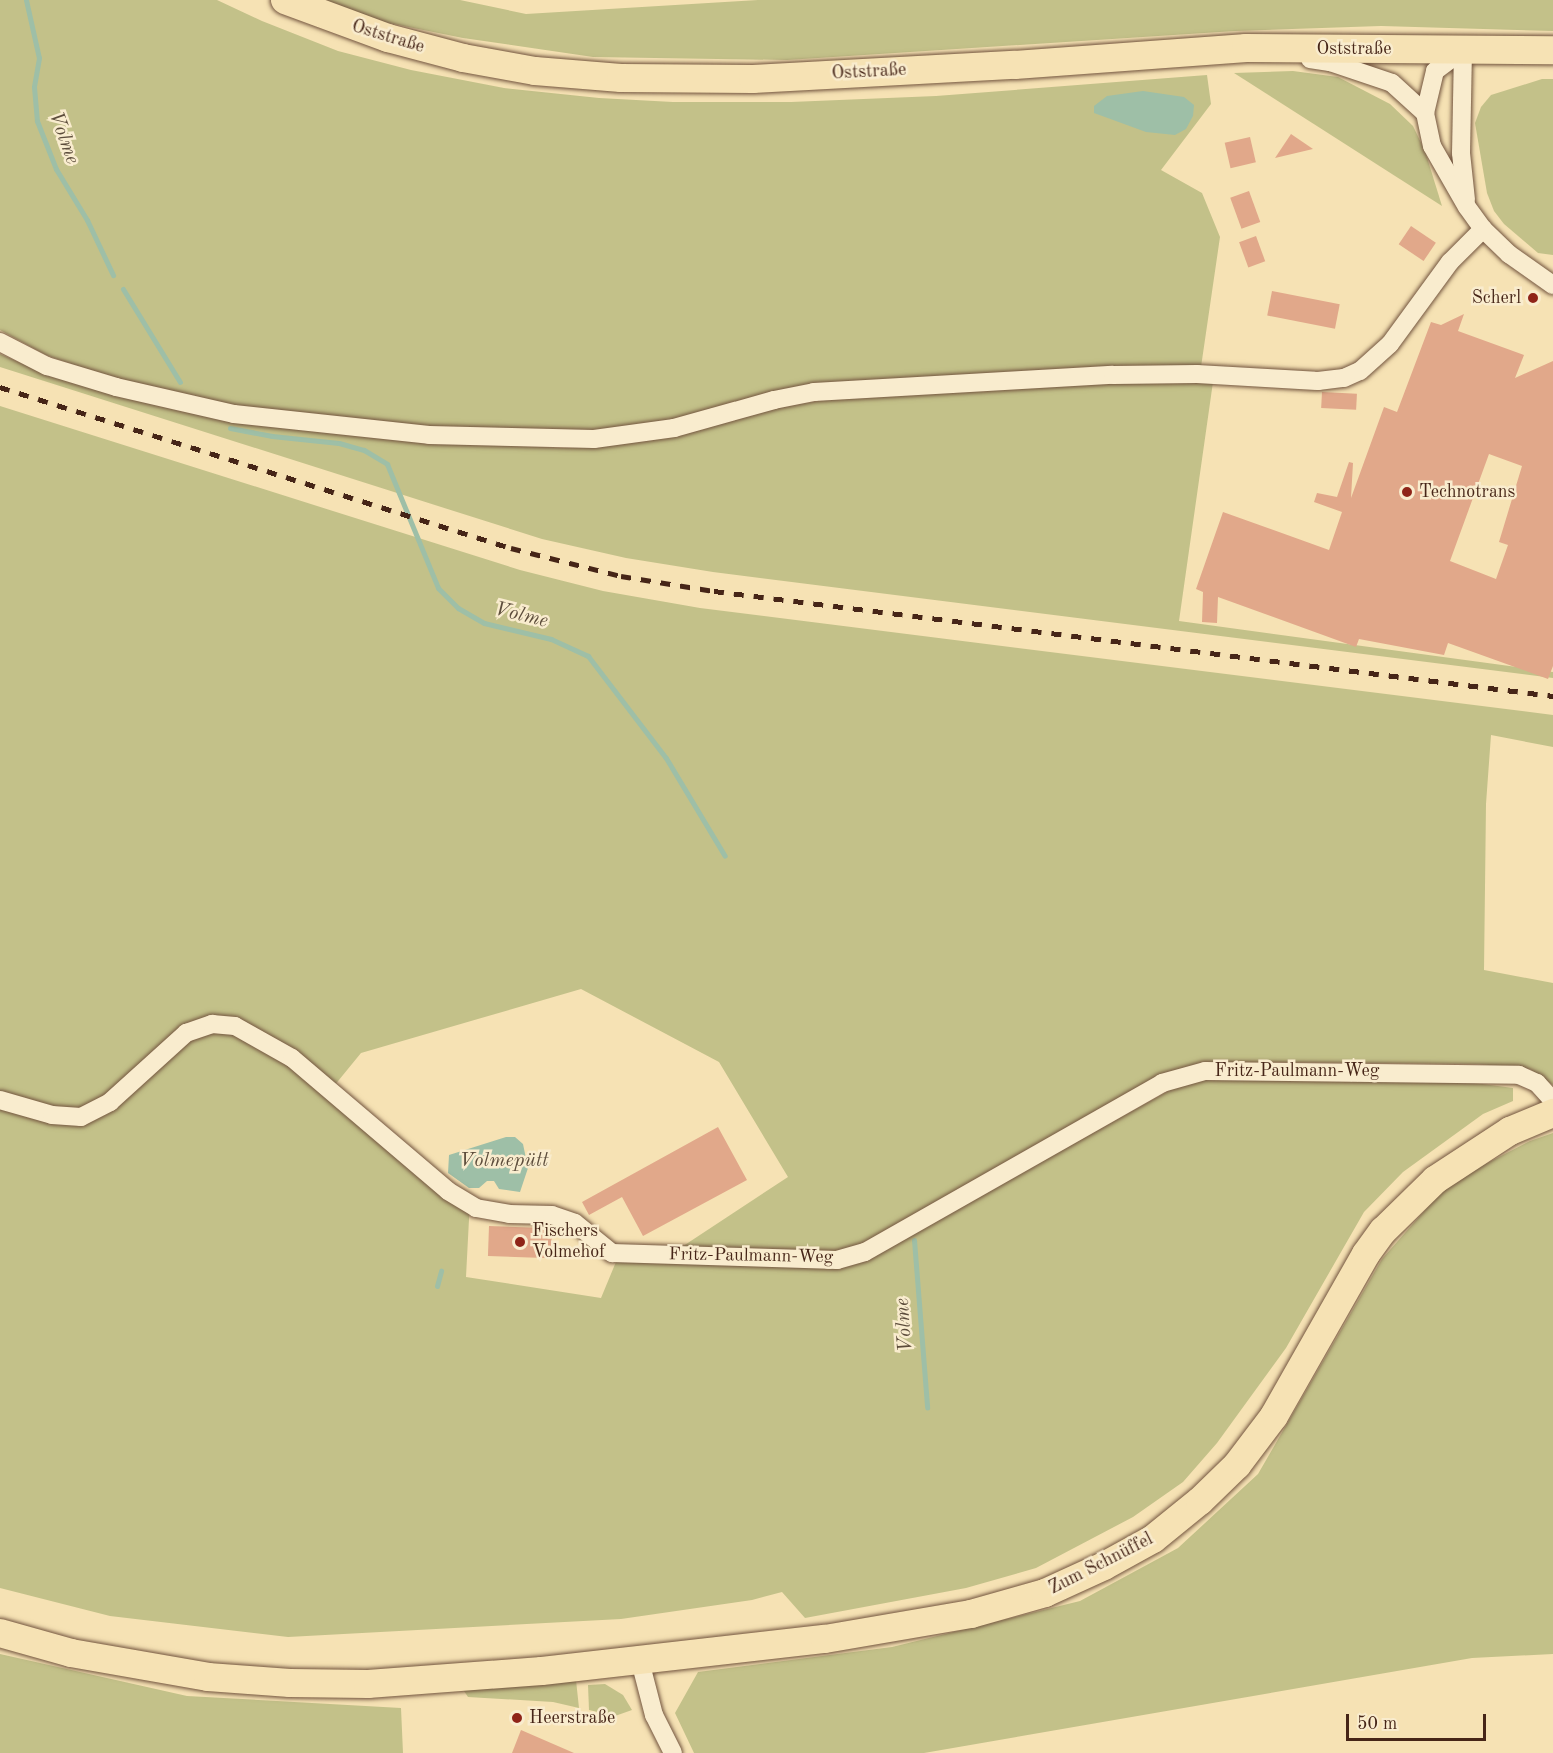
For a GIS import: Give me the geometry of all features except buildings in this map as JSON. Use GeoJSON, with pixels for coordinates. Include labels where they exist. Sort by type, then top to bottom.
{"type":"FeatureCollection","features":[{"type":"Feature","properties":{"kind":"main road","name":"Oststraße"},"geometry":{"type":"LineString","coordinates":[[285,0],[388,39],[463,58],[535,70],[621,78],[753,79],[1015,65],[1246,48],[1553,50]]}},
{"type":"Feature","properties":{"kind":"main road","name":"Zum Schnüffel"},"geometry":{"type":"LineString","coordinates":[[640,1661],[825,1639],[970,1614],[1045,1593],[1104,1566],[1153,1539],[1200,1501],[1237,1465],[1274,1416],[1366,1254],[1391,1223],[1435,1180],[1473,1153],[1510,1131],[1553,1113]]}},
{"type":"Feature","properties":{"kind":"main road"},"geometry":{"type":"LineString","coordinates":[[0,1633],[71,1653],[138,1667],[208,1677],[290,1683],[378,1684],[640,1661]]}},
{"type":"Feature","properties":{"kind":"street"},"geometry":{"type":"LineString","coordinates":[[1246,48],[1330,62],[1392,83],[1425,112]]}},
{"type":"Feature","properties":{"kind":"street"},"geometry":{"type":"LineString","coordinates":[[1463,50],[1435,71],[1425,112],[1432,146],[1467,207],[1483,229],[1509,254],[1553,285]]}},
{"type":"Feature","properties":{"kind":"street"},"geometry":{"type":"LineString","coordinates":[[1463,50],[1461,153],[1467,207]]}},
{"type":"Feature","properties":{"kind":"street"},"geometry":{"type":"LineString","coordinates":[[0,342],[47,366],[116,387],[234,414],[429,435],[553,440],[635,435],[814,392],[1113,375],[1197,374],[1318,381],[1344,378],[1359,371],[1390,344],[1450,262],[1483,229]]}},
{"type":"Feature","properties":{"kind":"street","name":"Fritz-Paulmann-Weg"},"geometry":{"type":"LineString","coordinates":[[0,1100],[52,1114],[81,1117],[110,1102],[186,1033],[212,1024],[235,1026],[292,1058],[448,1191],[476,1208],[509,1214],[552,1215],[575,1223],[612,1253],[837,1260],[865,1252],[1162,1083],[1205,1071],[1519,1075],[1537,1083],[1553,1101]]}},
{"type":"Feature","properties":{"kind":"street"},"geometry":{"type":"LineString","coordinates":[[640,1661],[654,1714],[673,1753]]}},
{"type":"Feature","properties":{"kind":"shaded area"},"geometry":{"type":"Polygon","coordinates":[[[0,0],[217,0],[262,21],[338,51],[411,70],[504,88],[599,98],[673,102],[791,102],[936,96],[1207,75],[1211,104],[1161,170],[1202,193],[1220,237],[1201,367],[818,384],[667,422],[611,431],[425,426],[282,415],[180,396],[97,373],[46,355],[0,330],[0,0]]]}},
{"type":"Feature","properties":{"kind":"shaded area"},"geometry":{"type":"Polygon","coordinates":[[[314,0],[460,0],[526,14],[758,0],[1553,0],[1553,31],[1381,26],[1235,31],[787,60],[593,57],[463,38],[349,15],[314,0]]]}},
{"type":"Feature","properties":{"kind":"shaded area"},"geometry":{"type":"Polygon","coordinates":[[[1293,71],[1338,77],[1390,104],[1413,126],[1425,151],[1442,206],[1234,73],[1293,71]]]}},
{"type":"Feature","properties":{"kind":"shaded area"},"geometry":{"type":"Polygon","coordinates":[[[1542,79],[1553,79],[1553,255],[1538,253],[1504,224],[1494,211],[1487,193],[1475,123],[1481,107],[1491,95],[1542,79]]]}},
{"type":"Feature","properties":{"kind":"shaded area"},"geometry":{"type":"Polygon","coordinates":[[[0,354],[51,376],[175,410],[247,424],[425,442],[564,448],[621,444],[677,436],[781,407],[825,400],[1111,383],[1213,382],[1179,621],[1553,672],[1553,678],[713,572],[626,558],[542,539],[0,367],[0,354]]]}},
{"type":"Feature","properties":{"kind":"shaded area"},"geometry":{"type":"Polygon","coordinates":[[[0,406],[520,570],[603,591],[700,608],[1553,715],[1553,747],[1491,735],[1486,804],[1484,970],[1553,983],[1553,1085],[1530,1069],[1478,1064],[1279,1062],[1230,1063],[1196,1069],[925,1226],[1172,1089],[1215,1077],[1475,1083],[1513,1088],[1513,1101],[1483,1114],[1403,1172],[1364,1212],[1286,1348],[1217,1443],[1183,1482],[1133,1517],[1036,1568],[966,1588],[805,1618],[782,1592],[752,1600],[621,1619],[288,1637],[110,1616],[0,1588],[0,406]],[[581,989],[361,1053],[334,1086],[470,1200],[466,1277],[601,1298],[618,1257],[665,1258],[788,1177],[719,1062],[581,989]]]}},
{"type":"Feature","properties":{"kind":"shaded area"},"geometry":{"type":"Polygon","coordinates":[[[1553,1133],[1553,1654],[1472,1658],[924,1753],[694,1753],[675,1713],[698,1672],[892,1647],[1080,1601],[1178,1548],[1258,1474],[1382,1259],[1449,1183],[1530,1141],[1553,1133]]]}},
{"type":"Feature","properties":{"kind":"shaded area"},"geometry":{"type":"Polygon","coordinates":[[[0,1654],[187,1696],[401,1708],[403,1753],[0,1753],[0,1654]]]}},
{"type":"Feature","properties":{"kind":"shaded area"},"geometry":{"type":"Polygon","coordinates":[[[576,1680],[579,1708],[553,1702],[468,1697],[462,1688],[576,1680]]]}},
{"type":"Feature","properties":{"kind":"shaded area"},"geometry":{"type":"Polygon","coordinates":[[[605,1684],[623,1695],[632,1710],[615,1716],[589,1710],[588,1685],[605,1684]]]}},
{"type":"Feature","properties":{"kind":"water"},"geometry":{"type":"Polygon","coordinates":[[[1143,91],[1184,97],[1194,105],[1193,116],[1186,129],[1175,135],[1146,132],[1094,113],[1094,106],[1107,96],[1143,91]]]}},
{"type":"Feature","properties":{"kind":"water","name":"Volmepütt"},"geometry":{"type":"Polygon","coordinates":[[[506,1137],[515,1137],[523,1144],[528,1168],[520,1192],[499,1189],[494,1181],[487,1181],[479,1188],[469,1188],[448,1173],[449,1155],[506,1137]]]}},
{"type":"Feature","properties":{"kind":"waterway","name":"Volme"},"geometry":{"type":"LineString","coordinates":[[26,0],[39,58],[34,87],[37,121],[56,169],[87,220],[113,275]]}},
{"type":"Feature","properties":{"kind":"waterway","name":"Volme"},"geometry":{"type":"LineString","coordinates":[[123,289],[180,382]]}},
{"type":"Feature","properties":{"kind":"waterway","name":"Volme"},"geometry":{"type":"LineString","coordinates":[[230,428],[272,436],[339,443],[364,450],[387,464],[438,588],[458,608],[484,623],[551,639],[588,656],[666,758],[725,856]]}},
{"type":"Feature","properties":{"kind":"waterway","name":"Volme"},"geometry":{"type":"LineString","coordinates":[[914,1240],[927,1407]]}},
{"type":"Feature","properties":{"kind":"waterway","name":"Volme"},"geometry":{"type":"LineString","coordinates":[[437,1286],[441,1271]]}},
{"type":"Feature","properties":{"kind":"railway"},"geometry":{"type":"LineString","coordinates":[[0,387],[511,548],[621,576],[714,591],[1553,696]]}},
{"type":"Feature","properties":{"kind":"place","name":"Scherl"},"geometry":{"type":"Point","coordinates":[1533,298]}},
{"type":"Feature","properties":{"kind":"place","name":"Technotrans"},"geometry":{"type":"Point","coordinates":[1407,492]}},
{"type":"Feature","properties":{"kind":"place","name":"Fischers Volmehof"},"geometry":{"type":"Point","coordinates":[520,1242]}},
{"type":"Feature","properties":{"kind":"place","name":"Heerstraße"},"geometry":{"type":"Point","coordinates":[517,1718]}}]}
